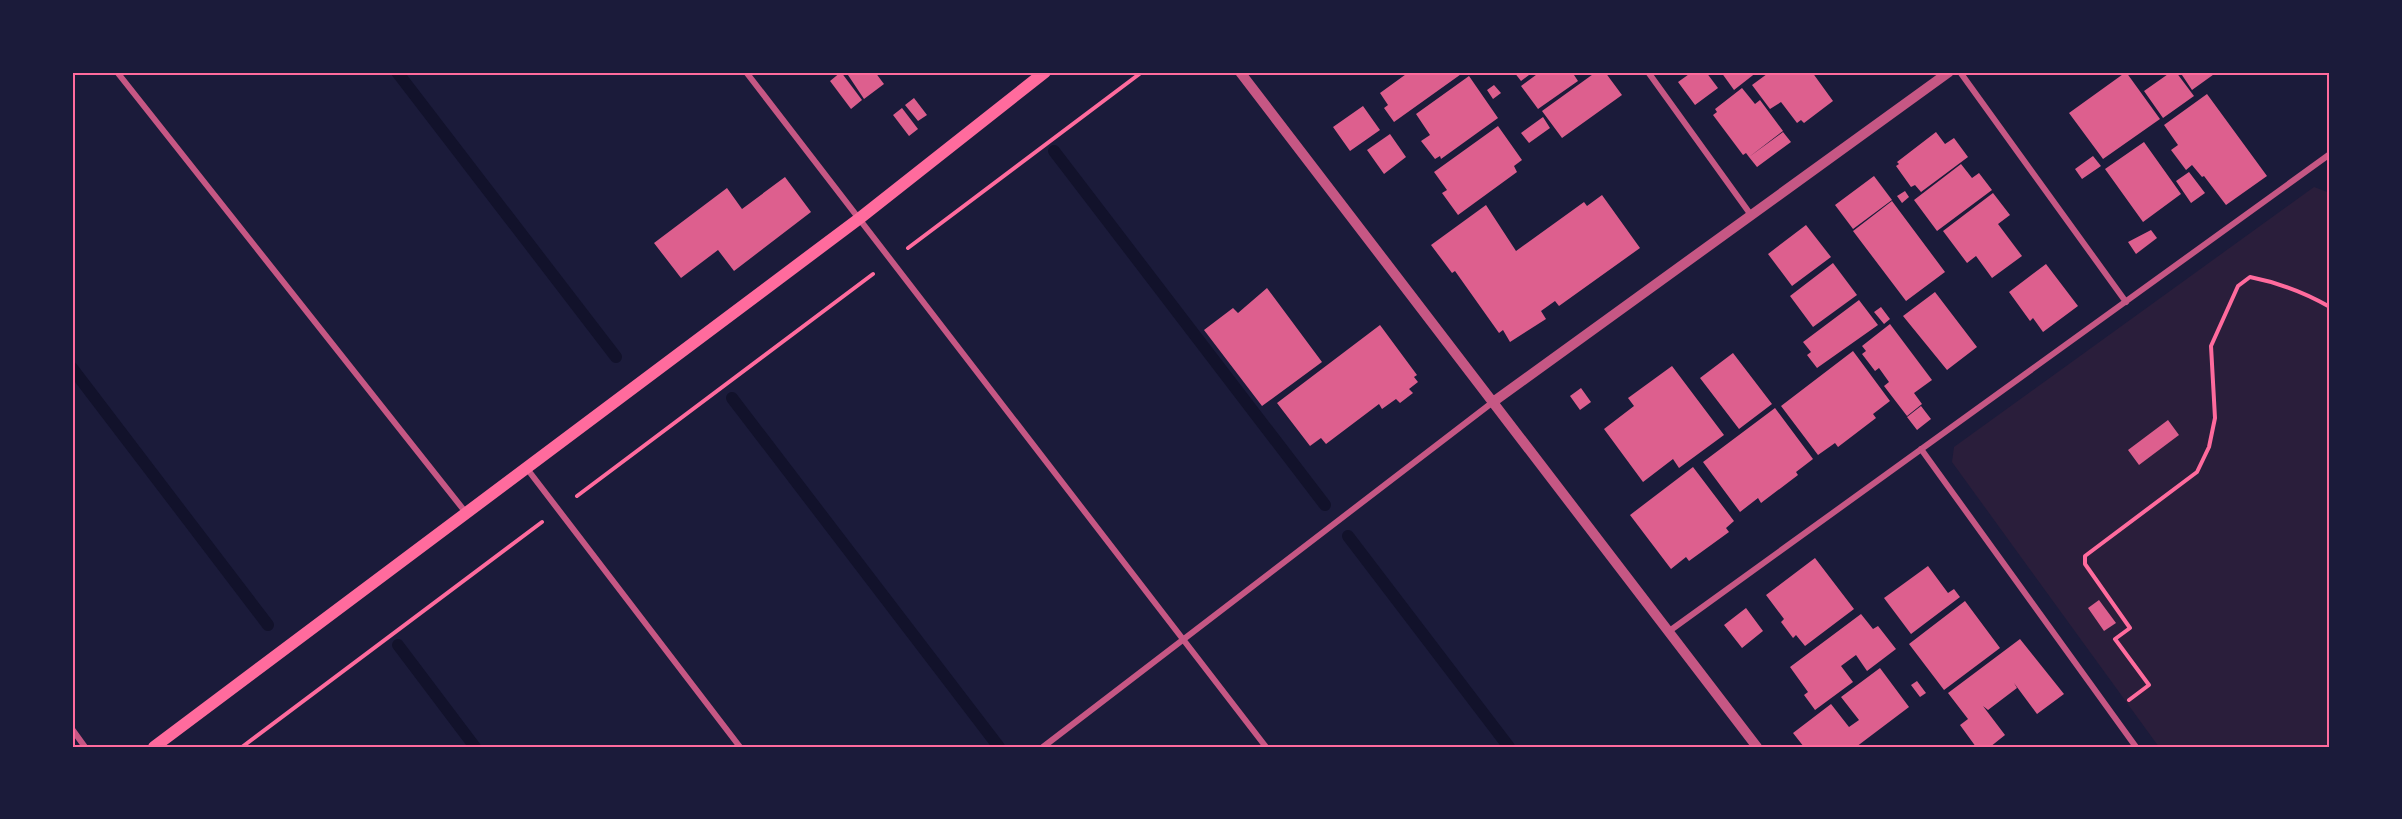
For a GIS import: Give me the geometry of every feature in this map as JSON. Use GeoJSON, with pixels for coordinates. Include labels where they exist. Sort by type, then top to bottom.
{"type":"FeatureCollection","features":[{"type":"Feature","properties":{"kind":"main road"},"geometry":{"type":"LineString","coordinates":[[154,747],[528,470],[860,218],[1045,72]]}},
{"type":"Feature","properties":{"kind":"street"},"geometry":{"type":"LineString","coordinates":[[117,72],[467,514]]}},
{"type":"Feature","properties":{"kind":"street"},"geometry":{"type":"LineString","coordinates":[[746,72],[1266,747]]}},
{"type":"Feature","properties":{"kind":"street"},"geometry":{"type":"LineString","coordinates":[[1240,72],[1757,747]]}},
{"type":"Feature","properties":{"kind":"street"},"geometry":{"type":"LineString","coordinates":[[1648,72],[1750,215]]}},
{"type":"Feature","properties":{"kind":"street"},"geometry":{"type":"LineString","coordinates":[[1043,747],[1493,402],[1949,72]]}},
{"type":"Feature","properties":{"kind":"street"},"geometry":{"type":"LineString","coordinates":[[1960,72],[2126,302]]}},
{"type":"Feature","properties":{"kind":"street"},"geometry":{"type":"LineString","coordinates":[[1668,632],[2330,154]]}},
{"type":"Feature","properties":{"kind":"street"},"geometry":{"type":"LineString","coordinates":[[1921,449],[2136,747]]}},
{"type":"Feature","properties":{"kind":"street"},"geometry":{"type":"LineString","coordinates":[[528,470],[740,747]]}},
{"type":"Feature","properties":{"kind":"street"},"geometry":{"type":"LineString","coordinates":[[72,729],[86,747]]}},
{"type":"Feature","properties":{"kind":"path"},"geometry":{"type":"LineString","coordinates":[[242,747],[1142,72]]}},
{"type":"Feature","properties":{"kind":"path"},"geometry":{"type":"LineString","coordinates":[[2111,713],[2149,685],[2115,639],[2130,628],[2085,564],[2085,556],[2197,472],[2209,447],[2215,418],[2211,346],[2238,286],[2250,277],[2272,281],[2298,289],[2330,307]]}},
{"type":"Feature","properties":{"kind":"shaded area"},"geometry":{"type":"Polygon","coordinates":[[[2314,187],[2330,193],[2330,747],[2159,747],[1952,462],[1954,447],[2314,187]]]}},
{"type":"Feature","properties":{"kind":"building"},"geometry":{"type":"Polygon","coordinates":[[[841,72],[862,100],[851,109],[830,81],[841,72]]]}},
{"type":"Feature","properties":{"kind":"building"},"geometry":{"type":"Polygon","coordinates":[[[846,72],[875,72],[884,84],[864,99],[846,72]]]}},
{"type":"Feature","properties":{"kind":"building"},"geometry":{"type":"Polygon","coordinates":[[[1409,72],[1464,72],[1394,122],[1384,108],[1388,105],[1380,93],[1409,72]]]}},
{"type":"Feature","properties":{"kind":"building"},"geometry":{"type":"Polygon","coordinates":[[[1514,72],[1533,72],[1521,81],[1514,72]]]}},
{"type":"Feature","properties":{"kind":"building"},"geometry":{"type":"Polygon","coordinates":[[[1540,72],[1572,72],[1578,81],[1538,109],[1521,86],[1540,72]]]}},
{"type":"Feature","properties":{"kind":"building"},"geometry":{"type":"Polygon","coordinates":[[[1596,72],[1605,72],[1622,95],[1562,138],[1542,111],[1596,72]]]}},
{"type":"Feature","properties":{"kind":"building"},"geometry":{"type":"Polygon","coordinates":[[[1692,72],[1706,72],[1718,88],[1695,105],[1678,82],[1692,72]]]}},
{"type":"Feature","properties":{"kind":"building"},"geometry":{"type":"Polygon","coordinates":[[[1721,72],[1757,72],[1734,90],[1721,72]]]}},
{"type":"Feature","properties":{"kind":"building"},"geometry":{"type":"Polygon","coordinates":[[[1765,72],[1812,72],[1833,101],[1804,123],[1801,120],[1797,123],[1781,102],[1770,109],[1752,85],[1767,74],[1765,72]]]}},
{"type":"Feature","properties":{"kind":"building"},"geometry":{"type":"Polygon","coordinates":[[[2126,72],[2160,119],[2103,159],[2069,113],[2126,72]]]}},
{"type":"Feature","properties":{"kind":"building"},"geometry":{"type":"Polygon","coordinates":[[[2171,72],[2176,72],[2194,96],[2163,118],[2144,91],[2171,72]]]}},
{"type":"Feature","properties":{"kind":"building"},"geometry":{"type":"Polygon","coordinates":[[[2180,72],[2217,72],[2192,90],[2180,72]]]}},
{"type":"Feature","properties":{"kind":"building"},"geometry":{"type":"Polygon","coordinates":[[[1469,76],[1498,118],[1441,159],[1440,156],[1435,159],[1421,141],[1430,135],[1416,114],[1469,76]]]}},
{"type":"Feature","properties":{"kind":"building"},"geometry":{"type":"Polygon","coordinates":[[[1494,85],[1501,93],[1493,99],[1487,90],[1494,85]]]}},
{"type":"Feature","properties":{"kind":"building"},"geometry":{"type":"Polygon","coordinates":[[[1742,88],[1755,104],[1760,100],[1783,131],[1749,157],[1746,153],[1743,155],[1713,115],[1717,112],[1715,109],[1742,88]]]}},
{"type":"Feature","properties":{"kind":"building"},"geometry":{"type":"Polygon","coordinates":[[[2207,94],[2267,176],[2226,205],[2204,176],[2202,177],[2192,165],[2186,170],[2171,150],[2178,145],[2164,125],[2207,94]]]}},
{"type":"Feature","properties":{"kind":"building"},"geometry":{"type":"Polygon","coordinates":[[[914,98],[927,115],[918,121],[905,105],[914,98]]]}},
{"type":"Feature","properties":{"kind":"building"},"geometry":{"type":"Polygon","coordinates":[[[1363,106],[1380,130],[1350,151],[1333,127],[1363,106]]]}},
{"type":"Feature","properties":{"kind":"building"},"geometry":{"type":"Polygon","coordinates":[[[902,108],[918,129],[909,136],[893,115],[902,108]]]}},
{"type":"Feature","properties":{"kind":"building"},"geometry":{"type":"Polygon","coordinates":[[[1543,117],[1550,128],[1529,143],[1521,133],[1543,117]]]}},
{"type":"Feature","properties":{"kind":"building"},"geometry":{"type":"Polygon","coordinates":[[[1498,126],[1522,160],[1514,166],[1517,172],[1458,215],[1442,193],[1447,190],[1434,172],[1498,126]]]}},
{"type":"Feature","properties":{"kind":"building"},"geometry":{"type":"Polygon","coordinates":[[[1783,132],[1791,142],[1757,167],[1749,157],[1783,132]]]}},
{"type":"Feature","properties":{"kind":"building"},"geometry":{"type":"Polygon","coordinates":[[[1936,132],[1945,144],[1954,138],[1968,157],[1921,192],[1915,185],[1911,187],[1896,166],[1899,164],[1897,162],[1936,132]]]}},
{"type":"Feature","properties":{"kind":"building"},"geometry":{"type":"Polygon","coordinates":[[[1390,134],[1406,157],[1384,174],[1367,150],[1390,134]]]}},
{"type":"Feature","properties":{"kind":"building"},"geometry":{"type":"Polygon","coordinates":[[[2144,142],[2181,194],[2143,222],[2105,169],[2144,142]]]}},
{"type":"Feature","properties":{"kind":"building"},"geometry":{"type":"Polygon","coordinates":[[[2093,156],[2101,166],[2082,179],[2075,169],[2093,156]]]}},
{"type":"Feature","properties":{"kind":"building"},"geometry":{"type":"Polygon","coordinates":[[[1961,164],[1972,178],[1979,173],[1992,190],[1937,231],[1914,200],[1961,164]]]}},
{"type":"Feature","properties":{"kind":"building"},"geometry":{"type":"Polygon","coordinates":[[[2189,172],[2205,193],[2191,203],[2176,181],[2189,172]]]}},
{"type":"Feature","properties":{"kind":"building"},"geometry":{"type":"Polygon","coordinates":[[[1874,176],[1892,200],[1853,229],[1835,205],[1874,176]]]}},
{"type":"Feature","properties":{"kind":"building"},"geometry":{"type":"Polygon","coordinates":[[[785,177],[811,212],[734,271],[718,250],[681,278],[654,243],[727,188],[742,209],[785,177]]]}},
{"type":"Feature","properties":{"kind":"building"},"geometry":{"type":"Polygon","coordinates":[[[1905,191],[1909,197],[1902,203],[1897,196],[1905,191]]]}},
{"type":"Feature","properties":{"kind":"building"},"geometry":{"type":"Polygon","coordinates":[[[1993,193],[2010,215],[1998,224],[2022,256],[1992,278],[1976,256],[1967,263],[1943,231],[1993,193]]]}},
{"type":"Feature","properties":{"kind":"building"},"geometry":{"type":"Polygon","coordinates":[[[1602,195],[1640,248],[1559,306],[1555,301],[1541,311],[1546,319],[1510,342],[1503,330],[1499,333],[1455,271],[1452,273],[1431,245],[1486,205],[1516,251],[1584,202],[1587,206],[1602,195]]]}},
{"type":"Feature","properties":{"kind":"building"},"geometry":{"type":"Polygon","coordinates":[[[1892,201],[1945,272],[1906,301],[1853,231],[1892,201]]]}},
{"type":"Feature","properties":{"kind":"building"},"geometry":{"type":"Polygon","coordinates":[[[1806,225],[1831,257],[1792,286],[1768,254],[1806,225]]]}},
{"type":"Feature","properties":{"kind":"building"},"geometry":{"type":"Polygon","coordinates":[[[2151,230],[2157,238],[2136,254],[2128,242],[2151,230]]]}},
{"type":"Feature","properties":{"kind":"building"},"geometry":{"type":"Polygon","coordinates":[[[1833,263],[1857,295],[1813,327],[1790,296],[1833,263]]]}},
{"type":"Feature","properties":{"kind":"building"},"geometry":{"type":"Polygon","coordinates":[[[2046,264],[2078,306],[2043,332],[2033,318],[2030,321],[2009,292],[2046,264]]]}},
{"type":"Feature","properties":{"kind":"building"},"geometry":{"type":"Polygon","coordinates":[[[1267,288],[1322,362],[1262,406],[1204,330],[1233,308],[1238,313],[1267,288]]]}},
{"type":"Feature","properties":{"kind":"building"},"geometry":{"type":"Polygon","coordinates":[[[1935,292],[1977,347],[1947,370],[1903,316],[1935,292]]]}},
{"type":"Feature","properties":{"kind":"building"},"geometry":{"type":"Polygon","coordinates":[[[1859,300],[1878,325],[1817,368],[1807,355],[1811,352],[1803,342],[1859,300]]]}},
{"type":"Feature","properties":{"kind":"building"},"geometry":{"type":"Polygon","coordinates":[[[1881,307],[1890,319],[1884,324],[1874,312],[1881,307]]]}},
{"type":"Feature","properties":{"kind":"building"},"geometry":{"type":"Polygon","coordinates":[[[1890,324],[1932,380],[1914,393],[1922,404],[1907,416],[1884,386],[1889,382],[1879,368],[1875,371],[1862,354],[1866,351],[1862,346],[1890,324]]]}},
{"type":"Feature","properties":{"kind":"building"},"geometry":{"type":"Polygon","coordinates":[[[1380,325],[1417,375],[1414,377],[1418,382],[1409,389],[1413,393],[1400,403],[1396,399],[1382,409],[1379,404],[1326,444],[1321,438],[1310,446],[1277,403],[1380,325]]]}},
{"type":"Feature","properties":{"kind":"building"},"geometry":{"type":"Polygon","coordinates":[[[1853,351],[1890,401],[1873,414],[1876,418],[1838,447],[1835,443],[1818,455],[1781,406],[1853,351]]]}},
{"type":"Feature","properties":{"kind":"building"},"geometry":{"type":"Polygon","coordinates":[[[1733,353],[1772,404],[1739,429],[1700,378],[1733,353]]]}},
{"type":"Feature","properties":{"kind":"building"},"geometry":{"type":"Polygon","coordinates":[[[1672,366],[1724,435],[1679,468],[1673,459],[1643,482],[1604,429],[1634,406],[1628,398],[1672,366]]]}},
{"type":"Feature","properties":{"kind":"building"},"geometry":{"type":"Polygon","coordinates":[[[1581,388],[1591,402],[1580,410],[1570,396],[1581,388]]]}},
{"type":"Feature","properties":{"kind":"building"},"geometry":{"type":"Polygon","coordinates":[[[1921,406],[1931,419],[1917,430],[1907,417],[1921,406]]]}},
{"type":"Feature","properties":{"kind":"building"},"geometry":{"type":"Polygon","coordinates":[[[1775,408],[1813,459],[1796,472],[1798,475],[1761,503],[1758,498],[1740,512],[1703,462],[1775,408]]]}},
{"type":"Feature","properties":{"kind":"building"},"geometry":{"type":"Polygon","coordinates":[[[2168,420],[2179,435],[2139,465],[2128,450],[2168,420]]]}},
{"type":"Feature","properties":{"kind":"building"},"geometry":{"type":"Polygon","coordinates":[[[1693,467],[1734,521],[1726,528],[1729,532],[1689,561],[1686,557],[1671,569],[1630,515],[1693,467]]]}},
{"type":"Feature","properties":{"kind":"building"},"geometry":{"type":"Polygon","coordinates":[[[1815,558],[1854,609],[1805,646],[1796,635],[1793,638],[1781,622],[1784,619],[1766,595],[1815,558]]]}},
{"type":"Feature","properties":{"kind":"building"},"geometry":{"type":"Polygon","coordinates":[[[1928,566],[1948,593],[1954,589],[1960,597],[1911,634],[1884,598],[1928,566]]]}},
{"type":"Feature","properties":{"kind":"building"},"geometry":{"type":"Polygon","coordinates":[[[2099,600],[2116,623],[2104,631],[2088,608],[2099,600]]]}},
{"type":"Feature","properties":{"kind":"building"},"geometry":{"type":"Polygon","coordinates":[[[1965,601],[2000,648],[1944,690],[1909,644],[1965,601]]]}},
{"type":"Feature","properties":{"kind":"building"},"geometry":{"type":"Polygon","coordinates":[[[1746,608],[1763,631],[1742,648],[1724,625],[1746,608]]]}},
{"type":"Feature","properties":{"kind":"building"},"geometry":{"type":"Polygon","coordinates":[[[1861,614],[1873,629],[1878,626],[1896,649],[1867,671],[1856,655],[1841,666],[1853,682],[1815,710],[1804,695],[1808,692],[1790,667],[1861,614]]]}},
{"type":"Feature","properties":{"kind":"building"},"geometry":{"type":"Polygon","coordinates":[[[2020,639],[2064,694],[2037,714],[2014,683],[2017,688],[1988,710],[1983,706],[2005,735],[1990,747],[1976,747],[1960,725],[1968,719],[1948,693],[2020,639]]]}},
{"type":"Feature","properties":{"kind":"building"},"geometry":{"type":"Polygon","coordinates":[[[1880,668],[1909,707],[1856,747],[1804,747],[1793,733],[1831,704],[1849,727],[1859,720],[1841,697],[1880,668]]]}},
{"type":"Feature","properties":{"kind":"building"},"geometry":{"type":"Polygon","coordinates":[[[1917,681],[1926,693],[1920,697],[1911,685],[1917,681]]]}},
{"type":"Feature","properties":{"kind":"waterway"},"geometry":{"type":"LineString","coordinates":[[397,72],[616,357]]}},
{"type":"Feature","properties":{"kind":"waterway"},"geometry":{"type":"LineString","coordinates":[[1054,151],[1325,505]]}},
{"type":"Feature","properties":{"kind":"waterway"},"geometry":{"type":"LineString","coordinates":[[72,368],[268,625]]}},
{"type":"Feature","properties":{"kind":"waterway"},"geometry":{"type":"LineString","coordinates":[[732,398],[999,747]]}},
{"type":"Feature","properties":{"kind":"waterway"},"geometry":{"type":"LineString","coordinates":[[1348,536],[1509,747]]}},
{"type":"Feature","properties":{"kind":"waterway"},"geometry":{"type":"LineString","coordinates":[[398,645],[475,747]]}}]}
